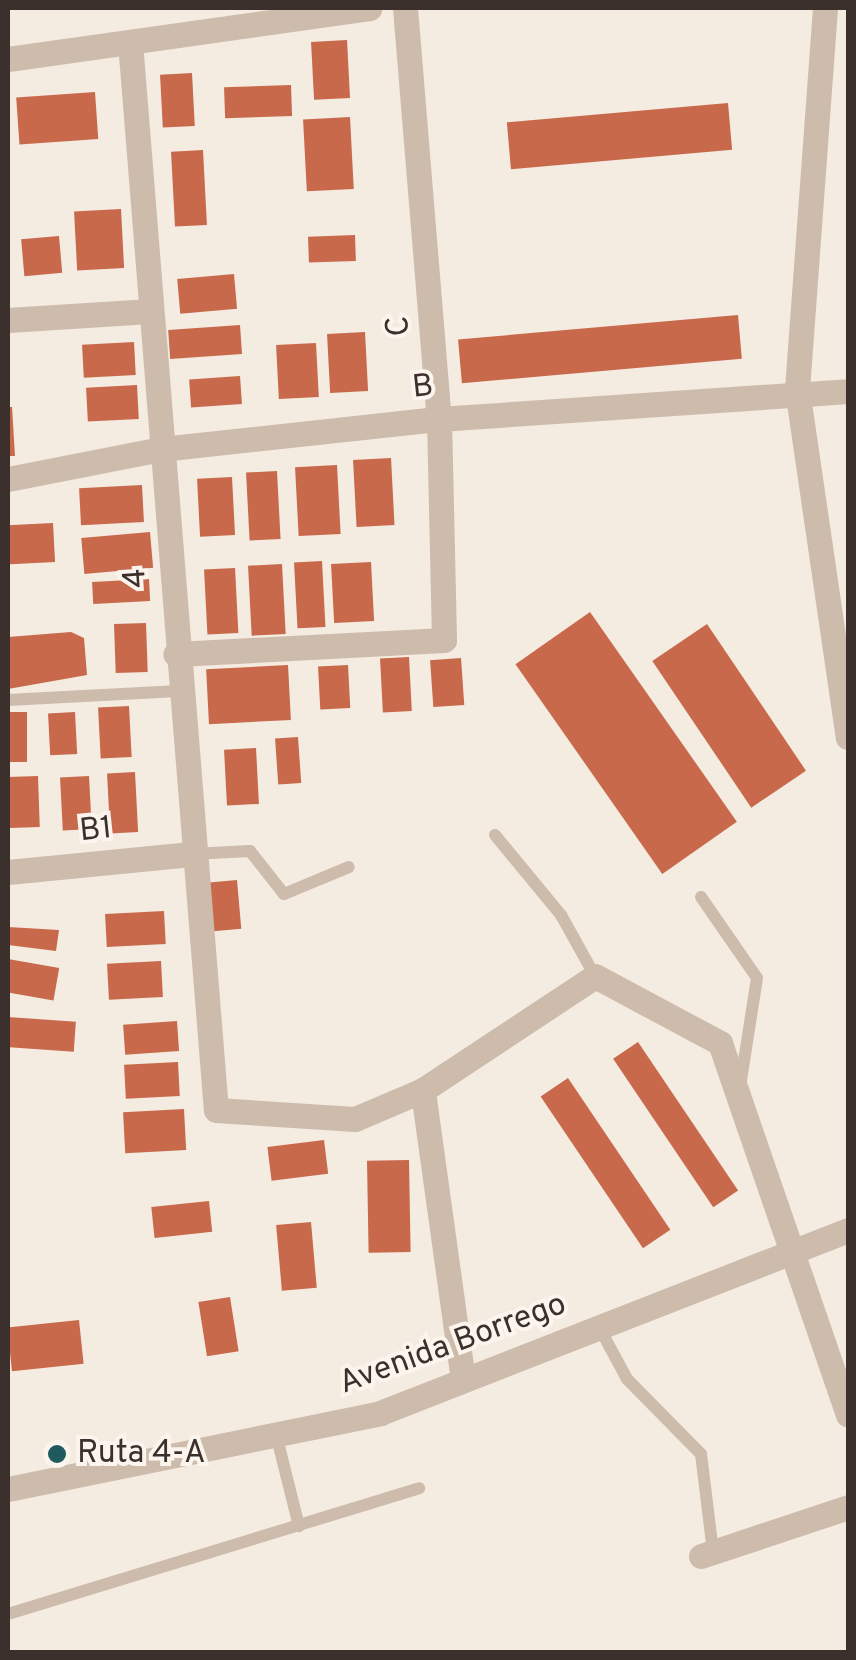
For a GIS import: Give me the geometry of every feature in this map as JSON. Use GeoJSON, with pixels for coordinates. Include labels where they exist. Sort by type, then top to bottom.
{"type":"FeatureCollection","features":[{"type":"Feature","properties":{"kind":"street"},"geometry":{"type":"LineString","coordinates":[[8,59],[130,42],[237,17],[369,8]]}},
{"type":"Feature","properties":{"kind":"street","name":"C"},"geometry":{"type":"LineString","coordinates":[[175,654],[444,640],[439,418],[405,8]]}},
{"type":"Feature","properties":{"kind":"street"},"geometry":{"type":"LineString","coordinates":[[825,8],[797,390],[848,737]]}},
{"type":"Feature","properties":{"kind":"street","name":"4"},"geometry":{"type":"LineString","coordinates":[[130,42],[191,854],[216,1110],[356,1119],[423,1090]]}},
{"type":"Feature","properties":{"kind":"street"},"geometry":{"type":"LineString","coordinates":[[8,320],[150,310]]}},
{"type":"Feature","properties":{"kind":"street","name":"B"},"geometry":{"type":"LineString","coordinates":[[8,479],[161,450],[439,418],[797,390],[848,391]]}},
{"type":"Feature","properties":{"kind":"street","name":"B1"},"geometry":{"type":"LineString","coordinates":[[8,872],[191,854]]}},
{"type":"Feature","properties":{"kind":"street"},"geometry":{"type":"LineString","coordinates":[[463,1380],[423,1090],[595,976],[720,1043],[848,1416]]}},
{"type":"Feature","properties":{"kind":"street","name":"Avenida Borrego"},"geometry":{"type":"LineString","coordinates":[[8,1488],[380,1413],[848,1230]]}},
{"type":"Feature","properties":{"kind":"street"},"geometry":{"type":"LineString","coordinates":[[707,1554],[848,1506]]}},
{"type":"Feature","properties":{"kind":"lane"},"geometry":{"type":"LineString","coordinates":[[8,700],[179,691]]}},
{"type":"Feature","properties":{"kind":"lane"},"geometry":{"type":"LineString","coordinates":[[495,835],[561,916],[595,976]]}},
{"type":"Feature","properties":{"kind":"lane"},"geometry":{"type":"LineString","coordinates":[[191,854],[250,851],[284,894],[349,867]]}},
{"type":"Feature","properties":{"kind":"lane"},"geometry":{"type":"LineString","coordinates":[[701,897],[757,978],[738,1098]]}},
{"type":"Feature","properties":{"kind":"lane"},"geometry":{"type":"LineString","coordinates":[[599,1328],[626,1379],[701,1454],[707,1554]]}},
{"type":"Feature","properties":{"kind":"lane"},"geometry":{"type":"LineString","coordinates":[[276,1434],[299,1526]]}},
{"type":"Feature","properties":{"kind":"lane"},"geometry":{"type":"LineString","coordinates":[[8,1614],[419,1488]]}},
{"type":"Feature","properties":{"kind":"building"},"geometry":{"type":"Polygon","coordinates":[[[347,40],[350,98],[314,100],[311,42],[347,40]]]}},
{"type":"Feature","properties":{"kind":"building"},"geometry":{"type":"Polygon","coordinates":[[[192,73],[195,126],[163,128],[160,75],[192,73]]]}},
{"type":"Feature","properties":{"kind":"building"},"geometry":{"type":"Polygon","coordinates":[[[291,85],[292,116],[225,118],[224,87],[291,85]]]}},
{"type":"Feature","properties":{"kind":"building"},"geometry":{"type":"Polygon","coordinates":[[[95,92],[98,139],[19,144],[16,98],[95,92]]]}},
{"type":"Feature","properties":{"kind":"building"},"geometry":{"type":"Polygon","coordinates":[[[728,103],[732,150],[511,169],[507,122],[728,103]]]}},
{"type":"Feature","properties":{"kind":"building"},"geometry":{"type":"Polygon","coordinates":[[[350,117],[354,189],[307,191],[303,119],[350,117]]]}},
{"type":"Feature","properties":{"kind":"building"},"geometry":{"type":"Polygon","coordinates":[[[203,150],[207,225],[175,227],[171,152],[203,150]]]}},
{"type":"Feature","properties":{"kind":"building"},"geometry":{"type":"Polygon","coordinates":[[[121,209],[124,268],[77,270],[74,211],[121,209]]]}},
{"type":"Feature","properties":{"kind":"building"},"geometry":{"type":"Polygon","coordinates":[[[355,235],[356,261],[309,263],[308,237],[355,235]]]}},
{"type":"Feature","properties":{"kind":"building"},"geometry":{"type":"Polygon","coordinates":[[[59,236],[62,273],[24,276],[21,239],[59,236]]]}},
{"type":"Feature","properties":{"kind":"building"},"geometry":{"type":"Polygon","coordinates":[[[234,274],[237,309],[180,314],[177,279],[234,274]]]}},
{"type":"Feature","properties":{"kind":"building"},"geometry":{"type":"Polygon","coordinates":[[[738,315],[742,359],[462,383],[458,339],[738,315]]]}},
{"type":"Feature","properties":{"kind":"building"},"geometry":{"type":"Polygon","coordinates":[[[240,325],[242,354],[170,359],[168,330],[240,325]]]}},
{"type":"Feature","properties":{"kind":"building"},"geometry":{"type":"Polygon","coordinates":[[[365,332],[368,391],[330,393],[327,334],[365,332]]]}},
{"type":"Feature","properties":{"kind":"building"},"geometry":{"type":"Polygon","coordinates":[[[134,342],[136,375],[84,378],[82,345],[134,342]]]}},
{"type":"Feature","properties":{"kind":"building"},"geometry":{"type":"Polygon","coordinates":[[[316,343],[319,397],[279,399],[276,345],[316,343]]]}},
{"type":"Feature","properties":{"kind":"building"},"geometry":{"type":"Polygon","coordinates":[[[240,376],[242,404],[191,407],[189,380],[240,376]]]}},
{"type":"Feature","properties":{"kind":"building"},"geometry":{"type":"Polygon","coordinates":[[[137,385],[139,419],[88,422],[86,388],[137,385]]]}},
{"type":"Feature","properties":{"kind":"building"},"geometry":{"type":"Polygon","coordinates":[[[8,407],[12,407],[15,456],[8,456],[8,407]]]}},
{"type":"Feature","properties":{"kind":"building"},"geometry":{"type":"Polygon","coordinates":[[[391,458],[395,525],[357,527],[353,460],[391,458]]]}},
{"type":"Feature","properties":{"kind":"building"},"geometry":{"type":"Polygon","coordinates":[[[337,465],[341,534],[299,536],[295,467],[337,465]]]}},
{"type":"Feature","properties":{"kind":"building"},"geometry":{"type":"Polygon","coordinates":[[[277,471],[281,539],[250,541],[246,473],[277,471]]]}},
{"type":"Feature","properties":{"kind":"building"},"geometry":{"type":"Polygon","coordinates":[[[232,477],[235,535],[200,537],[197,479],[232,477]]]}},
{"type":"Feature","properties":{"kind":"building"},"geometry":{"type":"Polygon","coordinates":[[[142,485],[144,522],[81,525],[79,488],[142,485]]]}},
{"type":"Feature","properties":{"kind":"building"},"geometry":{"type":"Polygon","coordinates":[[[53,523],[55,562],[10,564],[8,525],[53,523]]]}},
{"type":"Feature","properties":{"kind":"building"},"geometry":{"type":"Polygon","coordinates":[[[150,532],[153,568],[84,574],[81,538],[150,532]]]}},
{"type":"Feature","properties":{"kind":"building"},"geometry":{"type":"Polygon","coordinates":[[[322,561],[325,627],[297,628],[294,562],[322,561]]]}},
{"type":"Feature","properties":{"kind":"building"},"geometry":{"type":"Polygon","coordinates":[[[371,562],[374,621],[334,623],[331,564],[371,562]]]}},
{"type":"Feature","properties":{"kind":"building"},"geometry":{"type":"Polygon","coordinates":[[[282,564],[286,634],[252,636],[248,566],[282,564]]]}},
{"type":"Feature","properties":{"kind":"building"},"geometry":{"type":"Polygon","coordinates":[[[235,568],[238,633],[207,635],[204,570],[235,568]]]}},
{"type":"Feature","properties":{"kind":"building"},"geometry":{"type":"Polygon","coordinates":[[[149,579],[150,601],[93,604],[92,582],[149,579]]]}},
{"type":"Feature","properties":{"kind":"building"},"geometry":{"type":"Polygon","coordinates":[[[590,612],[737,822],[662,874],[515,664],[590,612]]]}},
{"type":"Feature","properties":{"kind":"building"},"geometry":{"type":"Polygon","coordinates":[[[146,623],[148,672],[116,673],[114,624],[146,623]]]}},
{"type":"Feature","properties":{"kind":"building"},"geometry":{"type":"Polygon","coordinates":[[[707,624],[806,771],[751,808],[652,661],[707,624]]]}},
{"type":"Feature","properties":{"kind":"building"},"geometry":{"type":"Polygon","coordinates":[[[71,632],[84,638],[87,675],[8,689],[8,637],[71,632]]]}},
{"type":"Feature","properties":{"kind":"building"},"geometry":{"type":"Polygon","coordinates":[[[409,657],[412,711],[383,712],[380,659],[409,657]]]}},
{"type":"Feature","properties":{"kind":"building"},"geometry":{"type":"Polygon","coordinates":[[[461,658],[464,705],[433,707],[430,660],[461,658]]]}},
{"type":"Feature","properties":{"kind":"building"},"geometry":{"type":"Polygon","coordinates":[[[288,665],[291,720],[209,724],[206,669],[288,665]]]}},
{"type":"Feature","properties":{"kind":"building"},"geometry":{"type":"Polygon","coordinates":[[[348,665],[350,708],[320,710],[318,667],[348,665]]]}},
{"type":"Feature","properties":{"kind":"building"},"geometry":{"type":"Polygon","coordinates":[[[129,706],[132,757],[101,759],[98,708],[129,706]]]}},
{"type":"Feature","properties":{"kind":"building"},"geometry":{"type":"Polygon","coordinates":[[[8,712],[27,712],[27,762],[8,762],[8,712]]]}},
{"type":"Feature","properties":{"kind":"building"},"geometry":{"type":"Polygon","coordinates":[[[75,712],[77,754],[50,755],[48,713],[75,712]]]}},
{"type":"Feature","properties":{"kind":"building"},"geometry":{"type":"Polygon","coordinates":[[[298,737],[301,783],[278,784],[275,739],[298,737]]]}},
{"type":"Feature","properties":{"kind":"building"},"geometry":{"type":"Polygon","coordinates":[[[256,748],[259,804],[227,806],[224,750],[256,748]]]}},
{"type":"Feature","properties":{"kind":"building"},"geometry":{"type":"Polygon","coordinates":[[[135,772],[138,832],[110,833],[107,773],[135,772]]]}},
{"type":"Feature","properties":{"kind":"building"},"geometry":{"type":"Polygon","coordinates":[[[38,776],[40,827],[10,828],[8,777],[38,776]]]}},
{"type":"Feature","properties":{"kind":"building"},"geometry":{"type":"Polygon","coordinates":[[[89,776],[92,829],[63,830],[60,778],[89,776]]]}},
{"type":"Feature","properties":{"kind":"building"},"geometry":{"type":"Polygon","coordinates":[[[237,880],[241,929],[213,931],[209,882],[237,880]]]}},
{"type":"Feature","properties":{"kind":"building"},"geometry":{"type":"Polygon","coordinates":[[[164,911],[166,944],[107,947],[105,914],[164,911]]]}},
{"type":"Feature","properties":{"kind":"building"},"geometry":{"type":"Polygon","coordinates":[[[8,927],[59,930],[56,951],[8,945],[8,927]]]}},
{"type":"Feature","properties":{"kind":"building"},"geometry":{"type":"Polygon","coordinates":[[[8,959],[59,968],[53,1001],[8,993],[8,959]]]}},
{"type":"Feature","properties":{"kind":"building"},"geometry":{"type":"Polygon","coordinates":[[[161,961],[163,997],[109,1000],[107,964],[161,961]]]}},
{"type":"Feature","properties":{"kind":"building"},"geometry":{"type":"Polygon","coordinates":[[[8,1017],[76,1022],[74,1052],[8,1047],[8,1017]]]}},
{"type":"Feature","properties":{"kind":"building"},"geometry":{"type":"Polygon","coordinates":[[[177,1021],[179,1051],[125,1055],[123,1025],[177,1021]]]}},
{"type":"Feature","properties":{"kind":"building"},"geometry":{"type":"Polygon","coordinates":[[[638,1042],[738,1190],[713,1207],[613,1059],[638,1042]]]}},
{"type":"Feature","properties":{"kind":"building"},"geometry":{"type":"Polygon","coordinates":[[[178,1062],[180,1096],[126,1099],[124,1065],[178,1062]]]}},
{"type":"Feature","properties":{"kind":"building"},"geometry":{"type":"Polygon","coordinates":[[[568,1078],[670,1230],[643,1248],[541,1096],[568,1078]]]}},
{"type":"Feature","properties":{"kind":"building"},"geometry":{"type":"Polygon","coordinates":[[[184,1109],[186,1150],[125,1153],[123,1112],[184,1109]]]}},
{"type":"Feature","properties":{"kind":"building"},"geometry":{"type":"Polygon","coordinates":[[[324,1140],[328,1174],[272,1181],[267,1147],[324,1140]]]}},
{"type":"Feature","properties":{"kind":"building"},"geometry":{"type":"Polygon","coordinates":[[[409,1160],[411,1252],[369,1253],[367,1161],[409,1160]]]}},
{"type":"Feature","properties":{"kind":"building"},"geometry":{"type":"Polygon","coordinates":[[[209,1201],[212,1232],[155,1238],[151,1207],[209,1201]]]}},
{"type":"Feature","properties":{"kind":"building"},"geometry":{"type":"Polygon","coordinates":[[[311,1222],[317,1288],[282,1291],[276,1225],[311,1222]]]}},
{"type":"Feature","properties":{"kind":"building"},"geometry":{"type":"Polygon","coordinates":[[[230,1297],[239,1351],[207,1356],[198,1302],[230,1297]]]}},
{"type":"Feature","properties":{"kind":"building"},"geometry":{"type":"Polygon","coordinates":[[[79,1320],[84,1364],[12,1371],[8,1327],[79,1320]]]}},
{"type":"Feature","properties":{"kind":"place","name":"Ruta 4-A"},"geometry":{"type":"Point","coordinates":[57,1454]}}]}
